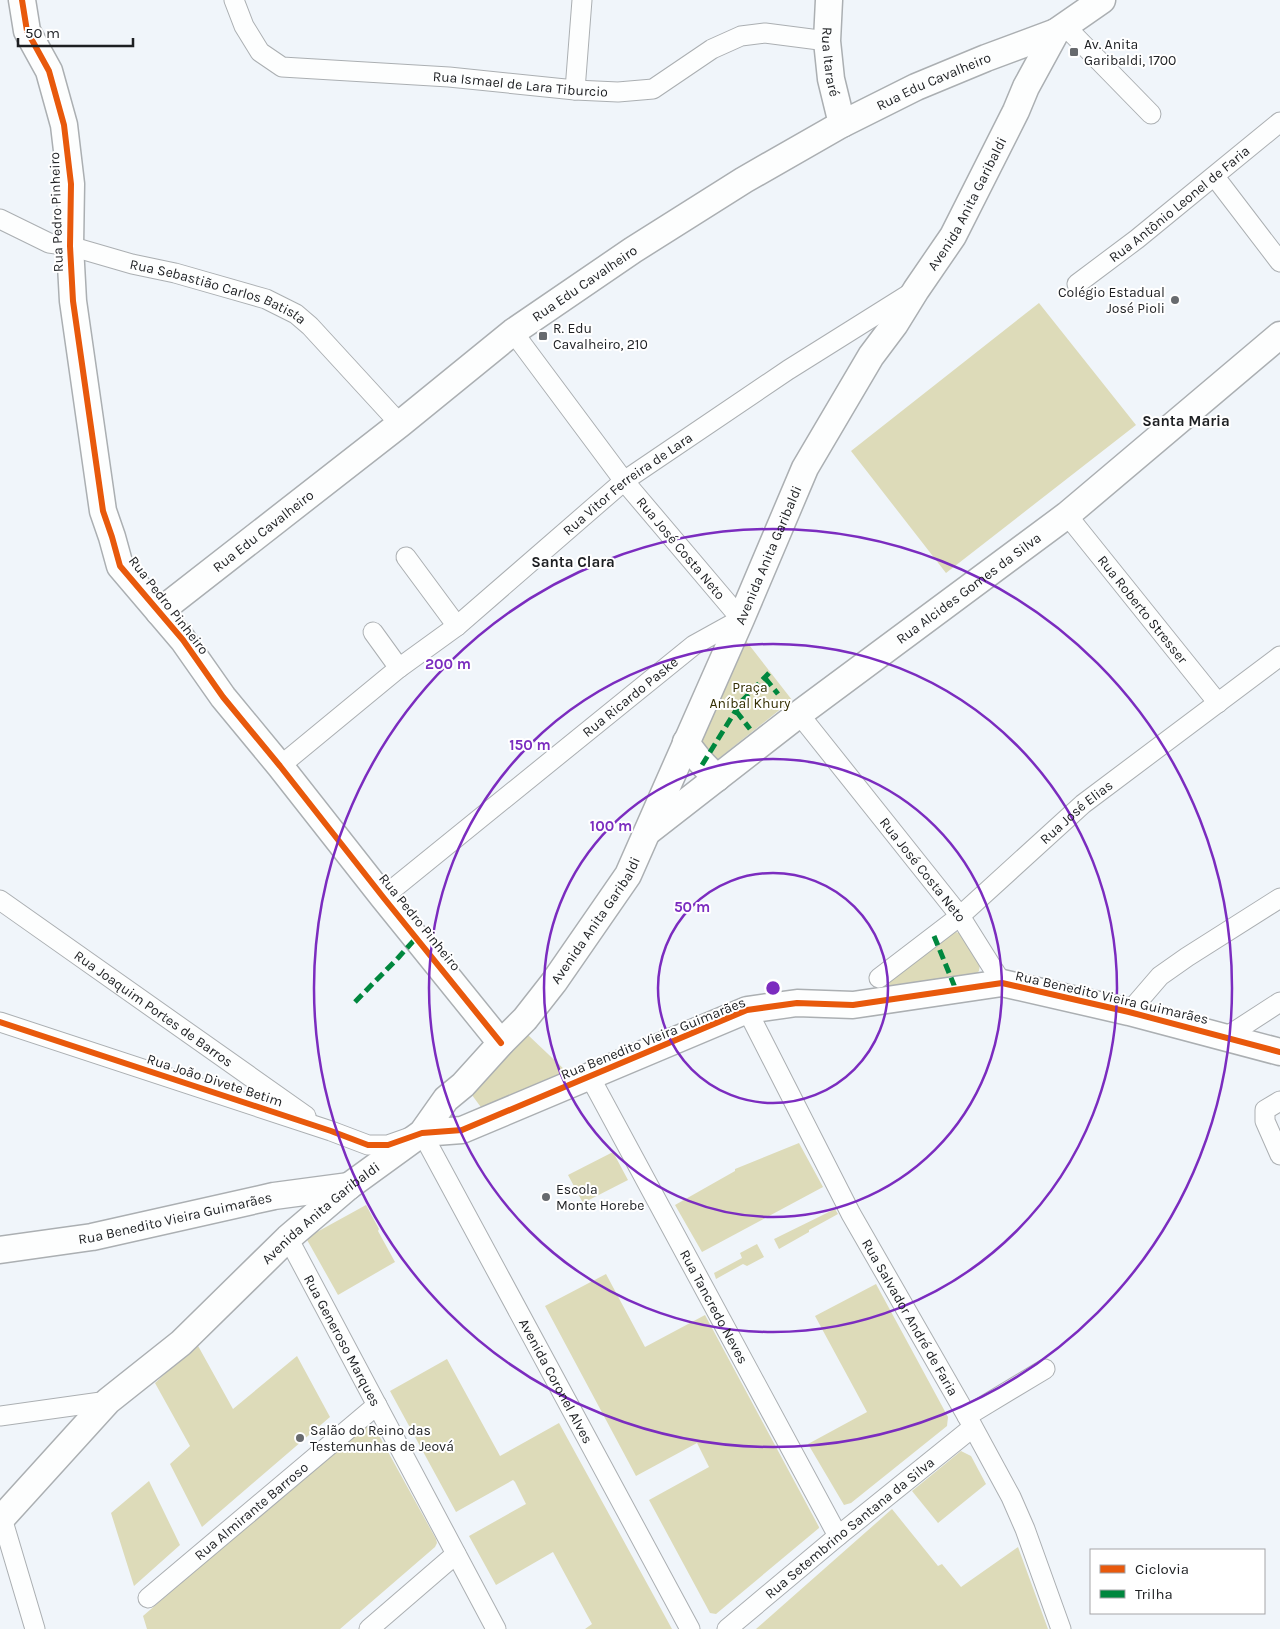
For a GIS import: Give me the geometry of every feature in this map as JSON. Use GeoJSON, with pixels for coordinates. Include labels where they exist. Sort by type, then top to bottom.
{"type":"FeatureCollection","features":[{"type":"Feature","properties":{"kind":"street","name":"Rua Pedro Pinheiro"},"geometry":{"type":"LineString","coordinates":[[22,0],[27,31],[49,71],[64,125],[70,184],[70,246],[73,301],[103,510],[120,566],[183,640],[223,698],[280,766],[501,1042]]}},
{"type":"Feature","properties":{"kind":"street","name":"Rua Ismael de Lara Tiburcio"},"geometry":{"type":"LineString","coordinates":[[234,0],[244,26],[260,52],[282,67],[448,77],[575,90],[618,92],[652,89],[712,50],[741,36],[765,33],[827,41]]}},
{"type":"Feature","properties":{"kind":"street"},"geometry":{"type":"LineString","coordinates":[[575,90],[582,0]]}},
{"type":"Feature","properties":{"kind":"street","name":"Rua Itararé"},"geometry":{"type":"LineString","coordinates":[[829,0],[827,41],[831,78],[842,124]]}},
{"type":"Feature","properties":{"kind":"street","name":"Avenida Anita Garibaldi"},"geometry":{"type":"LineString","coordinates":[[1,1519],[108,1401],[181,1343],[288,1238],[349,1186],[422,1133],[446,1099],[463,1085],[501,1042],[525,1019],[589,933],[628,875],[741,619],[805,468],[871,356],[895,324],[953,236],[1016,111],[1026,87],[1061,29],[1102,0]]}},
{"type":"Feature","properties":{"kind":"street"},"geometry":{"type":"LineString","coordinates":[[1061,29],[1151,114]]}},
{"type":"Feature","properties":{"kind":"street","name":"Rua Edu Cavalheiro"},"geometry":{"type":"LineString","coordinates":[[159,612],[400,424],[513,332],[633,250],[744,180],[842,124],[916,87],[1061,29]]}},
{"type":"Feature","properties":{"kind":"street"},"geometry":{"type":"LineString","coordinates":[[986,58],[1004,58],[1013,61],[1020,69],[1026,87]]}},
{"type":"Feature","properties":{"kind":"street","name":"Rua Antônio Leonel de Faria"},"geometry":{"type":"LineString","coordinates":[[1077,284],[1215,177],[1227,164],[1280,122]]}},
{"type":"Feature","properties":{"kind":"street"},"geometry":{"type":"LineString","coordinates":[[1215,177],[1280,262]]}},
{"type":"Feature","properties":{"kind":"street","name":"Rua Sebastião Carlos Batista"},"geometry":{"type":"LineString","coordinates":[[0,219],[49,243],[70,246],[132,264],[234,289],[266,299],[296,314],[322,338],[400,424]]}},
{"type":"Feature","properties":{"kind":"street","name":"Rua Vitor Ferreira de Lara"},"geometry":{"type":"LineString","coordinates":[[280,766],[400,668],[457,626],[624,481],[846,332],[916,290]]}},
{"type":"Feature","properties":{"kind":"street","name":"Rua José Costa Neto"},"geometry":{"type":"LineString","coordinates":[[513,332],[624,481],[741,619]]}},
{"type":"Feature","properties":{"kind":"street"},"geometry":{"type":"LineString","coordinates":[[846,332],[858,332],[867,336],[870,341],[871,356]]}},
{"type":"Feature","properties":{"kind":"street","name":"Rua Alcides Gomes da Silva"},"geometry":{"type":"LineString","coordinates":[[648,831],[800,714],[1067,515],[1280,335]]}},
{"type":"Feature","properties":{"kind":"street","name":"Rua Roberto Stresser"},"geometry":{"type":"LineString","coordinates":[[1067,515],[1218,703]]}},
{"type":"Feature","properties":{"kind":"street"},"geometry":{"type":"LineString","coordinates":[[406,557],[457,626]]}},
{"type":"Feature","properties":{"kind":"street","name":"Rua Ricardo Paske"},"geometry":{"type":"LineString","coordinates":[[383,897],[694,645],[741,619]]}},
{"type":"Feature","properties":{"kind":"street"},"geometry":{"type":"LineString","coordinates":[[373,632],[400,668]]}},
{"type":"Feature","properties":{"kind":"street","name":"Rua José Elias"},"geometry":{"type":"LineString","coordinates":[[880,978],[960,916],[1083,804],[1280,656]]}},
{"type":"Feature","properties":{"kind":"street","name":"Rua José Costa Neto"},"geometry":{"type":"LineString","coordinates":[[800,714],[960,916],[1002,983]]}},
{"type":"Feature","properties":{"kind":"street"},"geometry":{"type":"LineString","coordinates":[[686,742],[702,765],[717,778]]}},
{"type":"Feature","properties":{"kind":"street"},"geometry":{"type":"LineString","coordinates":[[1129,1012],[1160,976],[1188,956],[1280,898]]}},
{"type":"Feature","properties":{"kind":"street","name":"Rua Joaquim Portes de Barros"},"geometry":{"type":"LineString","coordinates":[[0,900],[276,1096],[331,1131]]}},
{"type":"Feature","properties":{"kind":"street","name":"Rua Benedito Vieira Guimarães"},"geometry":{"type":"LineString","coordinates":[[422,1133],[462,1130],[747,1010],[797,1003],[853,1005],[1002,983],[1129,1012],[1280,1052]]}},
{"type":"Feature","properties":{"kind":"street"},"geometry":{"type":"LineString","coordinates":[[1226,1037],[1280,1002]]}},
{"type":"Feature","properties":{"kind":"street","name":"Rua Salvador André de Faria"},"geometry":{"type":"LineString","coordinates":[[747,1010],[851,1214],[970,1422],[1011,1498],[1025,1528],[1061,1629]]}},
{"type":"Feature","properties":{"kind":"street","name":"Rua João Divete Betim"},"geometry":{"type":"LineString","coordinates":[[0,1022],[331,1131],[368,1145],[388,1145],[422,1133]]}},
{"type":"Feature","properties":{"kind":"street","name":"Rua Tancredo Neves"},"geometry":{"type":"LineString","coordinates":[[590,1076],[838,1536]]}},
{"type":"Feature","properties":{"kind":"street"},"geometry":{"type":"LineString","coordinates":[[463,1085],[455,1104],[457,1114],[474,1122],[484,1121]]}},
{"type":"Feature","properties":{"kind":"street"},"geometry":{"type":"LineString","coordinates":[[1280,1101],[1265,1110],[1265,1121],[1280,1154]]}},
{"type":"Feature","properties":{"kind":"street","name":"Avenida Coronel Alves"},"geometry":{"type":"LineString","coordinates":[[422,1133],[690,1629]]}},
{"type":"Feature","properties":{"kind":"street","name":"Rua Benedito Vieira Guimarães"},"geometry":{"type":"LineString","coordinates":[[0,1250],[92,1237],[274,1196],[349,1186]]}},
{"type":"Feature","properties":{"kind":"street"},"geometry":{"type":"LineString","coordinates":[[274,1196],[282,1198],[293,1211],[294,1218],[288,1238]]}},
{"type":"Feature","properties":{"kind":"street","name":"Rua Generoso Marques"},"geometry":{"type":"LineString","coordinates":[[288,1238],[496,1629]]}},
{"type":"Feature","properties":{"kind":"street","name":"Rua Setembrino Santana da Silva"},"geometry":{"type":"LineString","coordinates":[[727,1629],[970,1422],[1045,1369]]}},
{"type":"Feature","properties":{"kind":"street"},"geometry":{"type":"LineString","coordinates":[[0,1416],[108,1401]]}},
{"type":"Feature","properties":{"kind":"street","name":"Rua Almirante Barroso"},"geometry":{"type":"LineString","coordinates":[[148,1598],[377,1405]]}},
{"type":"Feature","properties":{"kind":"street"},"geometry":{"type":"LineString","coordinates":[[1,1519],[35,1629]]}},
{"type":"Feature","properties":{"kind":"street"},"geometry":{"type":"LineString","coordinates":[[369,1629],[456,1554]]}},
{"type":"Feature","properties":{"kind":"green space"},"geometry":{"type":"Polygon","coordinates":[[[1039,303],[1136,425],[946,573],[851,451],[1039,303]]]}},
{"type":"Feature","properties":{"kind":"green space","name":"Praça Aníbal Khury"},"geometry":{"type":"Polygon","coordinates":[[[743,637],[792,700],[718,759],[707,758],[696,744],[743,637]]]}},
{"type":"Feature","properties":{"kind":"green space"},"geometry":{"type":"Polygon","coordinates":[[[951,933],[959,933],[980,964],[979,971],[974,976],[879,989],[880,986],[951,933]]]}},
{"type":"Feature","properties":{"kind":"green space"},"geometry":{"type":"Polygon","coordinates":[[[528,1035],[566,1071],[483,1110],[469,1091],[528,1035]]]}},
{"type":"Feature","properties":{"kind":"green space"},"geometry":{"type":"Polygon","coordinates":[[[799,1143],[823,1187],[702,1252],[675,1205],[735,1171],[735,1169],[799,1143]]]}},
{"type":"Feature","properties":{"kind":"green space"},"geometry":{"type":"Polygon","coordinates":[[[613,1152],[628,1180],[583,1203],[568,1175],[613,1152]]]}},
{"type":"Feature","properties":{"kind":"green space"},"geometry":{"type":"Polygon","coordinates":[[[366,1205],[395,1262],[338,1295],[306,1238],[366,1205]]]}},
{"type":"Feature","properties":{"kind":"green space"},"geometry":{"type":"Polygon","coordinates":[[[835,1209],[838,1214],[779,1249],[774,1239],[835,1209]]]}},
{"type":"Feature","properties":{"kind":"green space"},"geometry":{"type":"Polygon","coordinates":[[[757,1244],[764,1257],[747,1266],[743,1264],[716,1279],[714,1273],[742,1258],[740,1253],[757,1244]]]}},
{"type":"Feature","properties":{"kind":"green space"},"geometry":{"type":"Polygon","coordinates":[[[606,1274],[645,1347],[705,1315],[819,1527],[716,1614],[710,1613],[649,1500],[709,1467],[697,1443],[636,1476],[545,1306],[606,1274]]]}},
{"type":"Feature","properties":{"kind":"green space"},"geometry":{"type":"Polygon","coordinates":[[[876,1284],[948,1417],[947,1426],[851,1503],[844,1505],[808,1444],[867,1412],[815,1316],[876,1284]]]}},
{"type":"Feature","properties":{"kind":"green space"},"geometry":{"type":"Polygon","coordinates":[[[197,1344],[233,1409],[297,1356],[330,1417],[202,1527],[170,1464],[190,1446],[155,1383],[197,1344]]]}},
{"type":"Feature","properties":{"kind":"green space"},"geometry":{"type":"Polygon","coordinates":[[[447,1359],[500,1456],[559,1423],[672,1629],[585,1629],[592,1624],[553,1552],[496,1585],[469,1536],[526,1504],[515,1482],[513,1480],[456,1512],[390,1391],[447,1359]]]}},
{"type":"Feature","properties":{"kind":"green space"},"geometry":{"type":"Polygon","coordinates":[[[364,1424],[370,1425],[376,1430],[436,1539],[435,1547],[340,1629],[147,1629],[143,1616],[364,1424]]]}},
{"type":"Feature","properties":{"kind":"green space"},"geometry":{"type":"Polygon","coordinates":[[[961,1451],[971,1456],[986,1484],[938,1523],[912,1491],[961,1451]]]}},
{"type":"Feature","properties":{"kind":"green space"},"geometry":{"type":"Polygon","coordinates":[[[149,1481],[180,1545],[134,1586],[111,1513],[149,1481]]]}},
{"type":"Feature","properties":{"kind":"green space"},"geometry":{"type":"Polygon","coordinates":[[[892,1509],[938,1566],[942,1564],[961,1587],[1018,1547],[1048,1629],[756,1629],[892,1509]]]}},
{"type":"Feature","properties":{"kind":"marked path"},"geometry":{"type":"LineString","coordinates":[[702,765],[741,702],[769,673]]}},
{"type":"Feature","properties":{"kind":"marked path"},"geometry":{"type":"LineString","coordinates":[[765,678],[778,694]]}},
{"type":"Feature","properties":{"kind":"marked path"},"geometry":{"type":"LineString","coordinates":[[736,711],[750,729]]}},
{"type":"Feature","properties":{"kind":"marked path"},"geometry":{"type":"LineString","coordinates":[[934,936],[956,990]]}},
{"type":"Feature","properties":{"kind":"marked path"},"geometry":{"type":"LineString","coordinates":[[355,1002],[416,938]]}},
{"type":"Feature","properties":{"kind":"cycle path"},"geometry":{"type":"LineString","coordinates":[[22,0],[27,31],[49,71],[64,125],[71,184],[70,246],[73,301],[103,511],[120,566],[183,640],[223,697],[501,1043]]}},
{"type":"Feature","properties":{"kind":"cycle path"},"geometry":{"type":"LineString","coordinates":[[0,1022],[331,1131],[368,1145],[388,1145],[422,1133],[462,1130],[747,1010],[797,1003],[853,1005],[1002,983],[1129,1012],[1280,1052]]}},
{"type":"Feature","properties":{"kind":"place","name":"Av. Anita Garibaldi, 1700"},"geometry":{"type":"Point","coordinates":[1074,52]}},
{"type":"Feature","properties":{"kind":"place","name":"Colégio Estadual José Pioli"},"geometry":{"type":"Point","coordinates":[1175,300]}},
{"type":"Feature","properties":{"kind":"place","name":"R. Edu Cavalheiro, 210"},"geometry":{"type":"Point","coordinates":[543,336]}},
{"type":"Feature","properties":{"kind":"place","name":"Escola Monte Horebe"},"geometry":{"type":"Point","coordinates":[546,1197]}},
{"type":"Feature","properties":{"kind":"place","name":"Salão do Reino das Testemunhas de Jeová"},"geometry":{"type":"Point","coordinates":[300,1438]}},
{"type":"Feature","properties":{"kind":"district","name":"Santa Maria"},"geometry":{"type":"Point","coordinates":[1186,421]}},
{"type":"Feature","properties":{"kind":"district","name":"Santa Clara"},"geometry":{"type":"Point","coordinates":[573,562]}}]}
